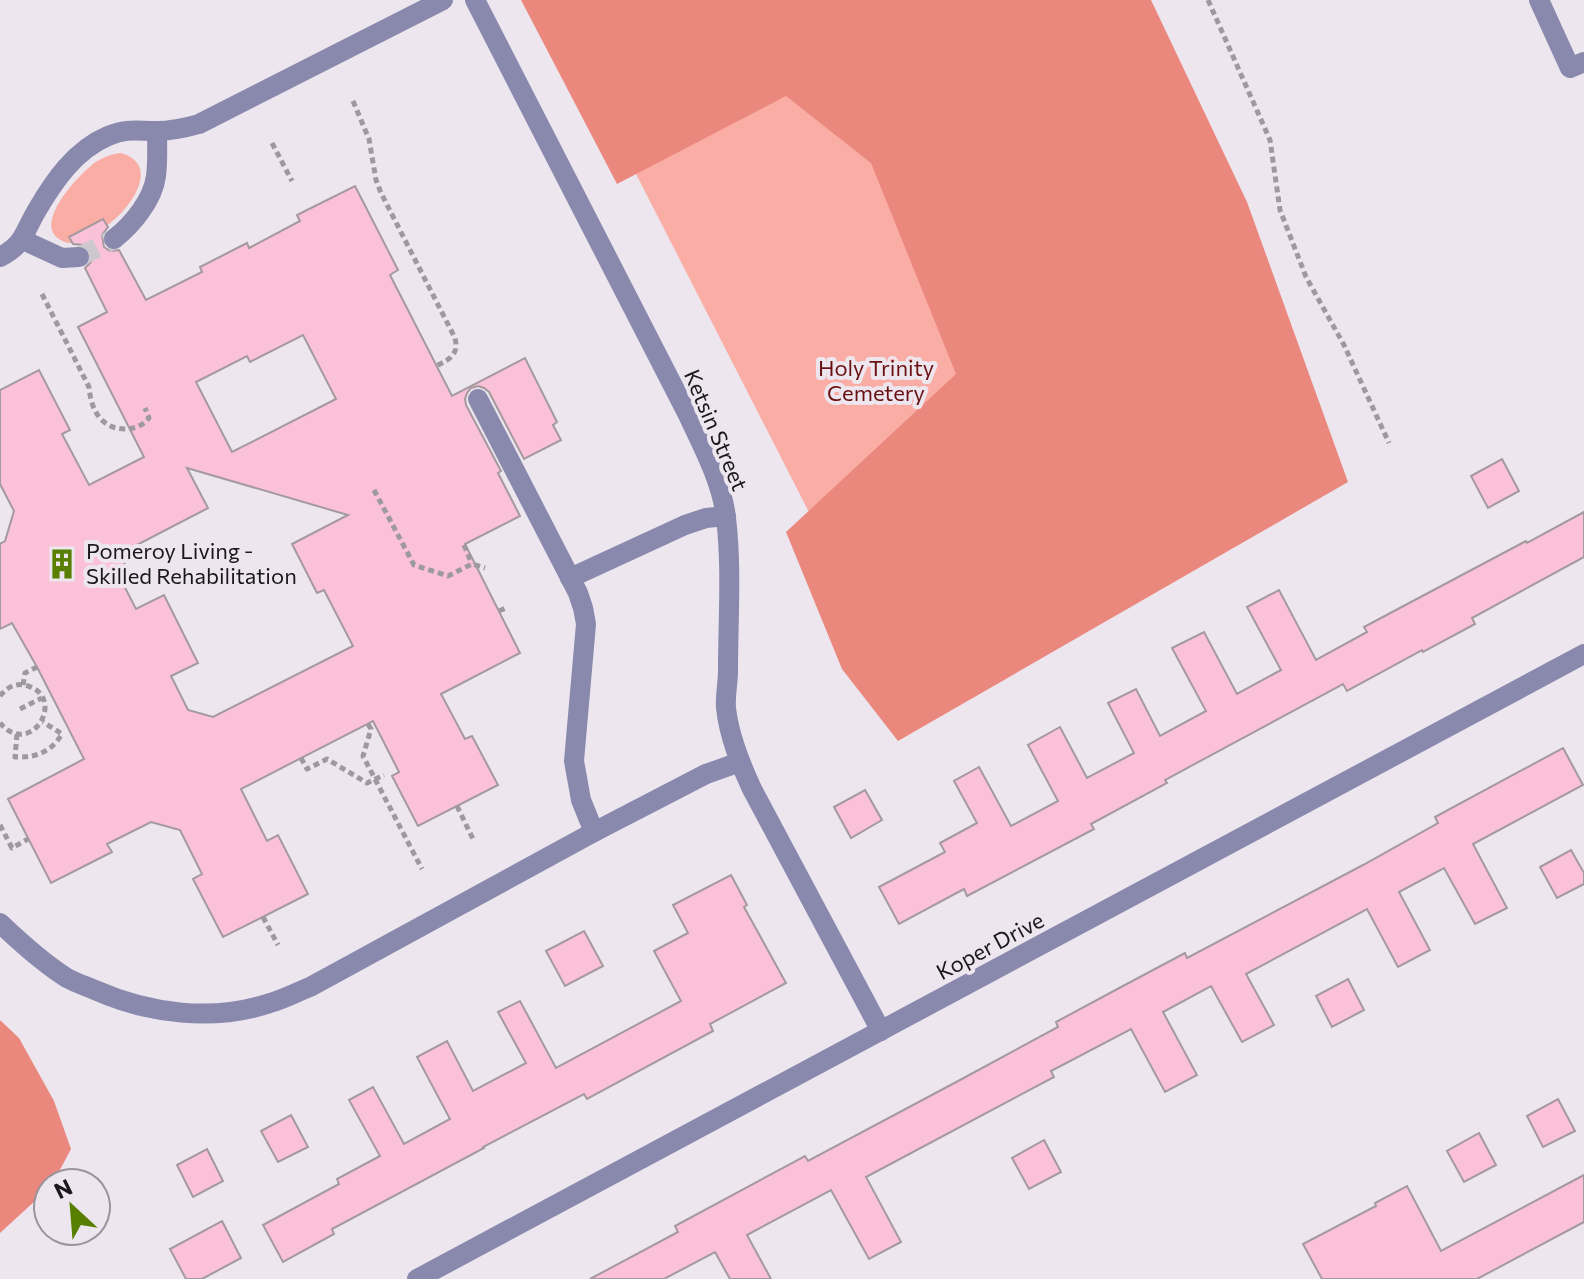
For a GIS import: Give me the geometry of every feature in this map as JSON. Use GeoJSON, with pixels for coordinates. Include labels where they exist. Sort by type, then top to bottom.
{"type":"FeatureCollection","features":[{"type":"Feature","properties":{"kind":"street"},"geometry":{"type":"LineString","coordinates":[[0,257],[23,240],[36,212],[67,166],[89,146],[125,130],[157,131],[199,124],[443,0]]}},
{"type":"Feature","properties":{"kind":"street","name":"Ketsin Street"},"geometry":{"type":"LineString","coordinates":[[475,0],[688,415],[711,466],[726,516],[726,706],[732,737],[752,789],[881,1031]]}},
{"type":"Feature","properties":{"kind":"street"},"geometry":{"type":"LineString","coordinates":[[1539,0],[1570,68],[1584,62]]}},
{"type":"Feature","properties":{"kind":"street"},"geometry":{"type":"LineString","coordinates":[[114,239],[130,224],[150,195],[156,179],[157,131]]}},
{"type":"Feature","properties":{"kind":"street"},"geometry":{"type":"LineString","coordinates":[[23,240],[62,258],[79,257]]}},
{"type":"Feature","properties":{"kind":"street"},"geometry":{"type":"LineString","coordinates":[[478,399],[583,608],[586,624],[574,761],[581,800],[594,832]]}},
{"type":"Feature","properties":{"kind":"street"},"geometry":{"type":"LineString","coordinates":[[570,578],[685,525],[726,516]]}},
{"type":"Feature","properties":{"kind":"street","name":"Koper Drive"},"geometry":{"type":"LineString","coordinates":[[417,1279],[1584,654]]}},
{"type":"Feature","properties":{"kind":"street"},"geometry":{"type":"LineString","coordinates":[[0,923],[68,979],[112,997],[158,1011],[209,1013],[240,1010],[270,1003],[310,987],[594,832],[706,774],[740,762]]}},
{"type":"Feature","properties":{"kind":"path"},"geometry":{"type":"LineString","coordinates":[[1208,0],[1270,140],[1280,210],[1306,277],[1344,345],[1389,443]]}},
{"type":"Feature","properties":{"kind":"path"},"geometry":{"type":"LineString","coordinates":[[353,101],[369,139],[381,193],[455,338],[456,348],[452,358],[436,366]]}},
{"type":"Feature","properties":{"kind":"path"},"geometry":{"type":"LineString","coordinates":[[272,143],[292,181]]}},
{"type":"Feature","properties":{"kind":"path"},"geometry":{"type":"LineString","coordinates":[[42,294],[89,387],[90,400],[101,420],[130,430],[149,418],[145,408]]}},
{"type":"Feature","properties":{"kind":"path"},"geometry":{"type":"LineString","coordinates":[[374,490],[414,565],[448,576],[472,564],[485,568]]}},
{"type":"Feature","properties":{"kind":"path"},"geometry":{"type":"LineString","coordinates":[[464,545],[472,564]]}},
{"type":"Feature","properties":{"kind":"path"},"geometry":{"type":"LineString","coordinates":[[23,685],[25,673],[37,667]]}},
{"type":"Feature","properties":{"kind":"path"},"geometry":{"type":"LineString","coordinates":[[0,695],[10,687],[23,685],[34,689],[42,698],[45,711],[42,721],[32,731],[17,734],[0,723]]}},
{"type":"Feature","properties":{"kind":"path"},"geometry":{"type":"LineString","coordinates":[[20,709],[42,698]]}},
{"type":"Feature","properties":{"kind":"path"},"geometry":{"type":"LineString","coordinates":[[17,734],[15,757],[41,754],[52,747],[62,734],[42,721]]}},
{"type":"Feature","properties":{"kind":"path"},"geometry":{"type":"LineString","coordinates":[[368,724],[371,729],[363,756],[422,869]]}},
{"type":"Feature","properties":{"kind":"path"},"geometry":{"type":"LineString","coordinates":[[301,758],[307,769],[327,759],[367,783],[384,775]]}},
{"type":"Feature","properties":{"kind":"path"},"geometry":{"type":"LineString","coordinates":[[457,806],[474,841]]}},
{"type":"Feature","properties":{"kind":"path"},"geometry":{"type":"LineString","coordinates":[[0,825],[12,848],[28,839]]}},
{"type":"Feature","properties":{"kind":"path"},"geometry":{"type":"LineString","coordinates":[[263,917],[278,945]]}},
{"type":"Feature","properties":{"kind":"green space","name":"Holy Trinity Cemetery"},"geometry":{"type":"Polygon","coordinates":[[[547,0],[812,0],[1051,459],[835,563],[547,0]]]}},
{"type":"Feature","properties":{"kind":"green space"},"geometry":{"type":"Polygon","coordinates":[[[121,153],[133,159],[141,177],[126,208],[109,224],[72,242],[59,239],[53,231],[52,222],[61,200],[93,164],[121,153]]]}},
{"type":"Feature","properties":{"kind":"shaded area"},"geometry":{"type":"Polygon","coordinates":[[[521,0],[1151,0],[1247,202],[1348,482],[898,741],[842,669],[786,532],[956,374],[871,163],[786,96],[617,184],[521,0]]]}},
{"type":"Feature","properties":{"kind":"shaded area"},"geometry":{"type":"Polygon","coordinates":[[[0,1020],[19,1038],[54,1101],[71,1149],[61,1167],[32,1167],[32,1204],[0,1233],[0,1020]]]}},
{"type":"Feature","properties":{"kind":"building","name":"Pomeroy Living - Skilled Rehabilitation"},"geometry":{"type":"Polygon","coordinates":[[[355,186],[398,270],[390,275],[452,396],[525,358],[557,422],[553,425],[561,440],[524,459],[489,392],[478,386],[467,393],[466,405],[501,471],[498,473],[520,516],[465,544],[520,653],[441,694],[465,739],[472,736],[498,785],[418,826],[392,776],[399,772],[373,721],[241,789],[267,841],[278,835],[308,894],[223,937],[193,879],[202,874],[180,830],[151,822],[107,844],[112,852],[51,883],[8,799],[84,759],[12,623],[0,629],[0,544],[5,541],[14,511],[0,484],[0,390],[39,370],[70,430],[62,434],[89,485],[144,457],[78,327],[107,312],[85,268],[91,262],[90,251],[84,245],[73,244],[69,237],[103,219],[108,227],[102,235],[104,247],[110,251],[119,250],[146,300],[202,272],[200,267],[247,243],[249,248],[300,221],[297,215],[355,186]],[[303,335],[250,362],[247,356],[196,382],[232,452],[336,399],[303,335]],[[187,468],[208,508],[129,549],[120,578],[136,609],[164,595],[198,663],[171,676],[188,710],[213,717],[353,646],[324,590],[317,593],[292,544],[348,515],[187,468]]]}},
{"type":"Feature","properties":{"kind":"building"},"geometry":{"type":"Polygon","coordinates":[[[1502,459],[1519,491],[1488,508],[1471,476],[1502,459]]]}},
{"type":"Feature","properties":{"kind":"building"},"geometry":{"type":"Polygon","coordinates":[[[1584,512],[1584,557],[1472,618],[1475,624],[1347,691],[1343,684],[1165,780],[1167,783],[1091,824],[1094,829],[967,896],[964,889],[899,924],[879,887],[945,852],[940,843],[977,823],[954,781],[979,767],[1011,826],[1058,801],[1028,745],[1060,727],[1087,778],[1134,753],[1108,703],[1136,689],[1160,736],[1206,711],[1172,648],[1204,632],[1237,694],[1281,670],[1247,607],[1279,590],[1316,660],[1367,632],[1364,627],[1584,512]]]}},
{"type":"Feature","properties":{"kind":"building"},"geometry":{"type":"Polygon","coordinates":[[[1563,748],[1583,785],[1473,844],[1507,908],[1475,924],[1444,868],[1399,892],[1430,950],[1398,967],[1367,909],[1246,974],[1274,1025],[1242,1042],[1211,986],[1163,1012],[1197,1075],[1165,1092],[1131,1029],[1051,1071],[1054,1077],[866,1177],[901,1242],[869,1259],[831,1190],[747,1235],[771,1279],[730,1279],[715,1252],[664,1279],[590,1279],[678,1232],[675,1226],[805,1156],[808,1161],[1058,1027],[1056,1022],[1123,986],[1185,953],[1187,958],[1363,865],[1438,823],[1435,817],[1563,748]]]}},
{"type":"Feature","properties":{"kind":"building"},"geometry":{"type":"Polygon","coordinates":[[[865,790],[882,820],[851,838],[834,807],[865,790]]]}},
{"type":"Feature","properties":{"kind":"building"},"geometry":{"type":"Polygon","coordinates":[[[1571,850],[1584,873],[1584,884],[1557,898],[1540,867],[1571,850]]]}},
{"type":"Feature","properties":{"kind":"building"},"geometry":{"type":"Polygon","coordinates":[[[731,875],[747,905],[744,907],[786,983],[710,1024],[713,1031],[587,1099],[584,1094],[483,1147],[332,1229],[334,1234],[283,1262],[263,1225],[339,1184],[337,1179],[380,1156],[349,1100],[373,1087],[404,1144],[450,1119],[417,1057],[447,1041],[473,1091],[526,1063],[498,1012],[520,1001],[556,1068],[681,1001],[654,951],[688,933],[673,905],[731,875]]]}},
{"type":"Feature","properties":{"kind":"building"},"geometry":{"type":"Polygon","coordinates":[[[584,931],[603,966],[565,986],[546,951],[584,931]]]}},
{"type":"Feature","properties":{"kind":"building"},"geometry":{"type":"Polygon","coordinates":[[[1348,979],[1364,1010],[1332,1027],[1316,996],[1348,979]]]}},
{"type":"Feature","properties":{"kind":"building"},"geometry":{"type":"Polygon","coordinates":[[[1558,1099],[1575,1131],[1543,1147],[1527,1116],[1558,1099]]]}},
{"type":"Feature","properties":{"kind":"building"},"geometry":{"type":"Polygon","coordinates":[[[291,1115],[308,1147],[278,1162],[261,1131],[291,1115]]]}},
{"type":"Feature","properties":{"kind":"building"},"geometry":{"type":"Polygon","coordinates":[[[1479,1133],[1496,1165],[1464,1182],[1447,1151],[1479,1133]]]}},
{"type":"Feature","properties":{"kind":"building"},"geometry":{"type":"Polygon","coordinates":[[[1044,1140],[1061,1172],[1029,1189],[1012,1158],[1044,1140]]]}},
{"type":"Feature","properties":{"kind":"building"},"geometry":{"type":"Polygon","coordinates":[[[207,1149],[223,1181],[193,1197],[177,1165],[207,1149]]]}},
{"type":"Feature","properties":{"kind":"building"},"geometry":{"type":"Polygon","coordinates":[[[1584,1175],[1584,1222],[1477,1279],[1322,1279],[1303,1244],[1407,1186],[1441,1251],[1584,1175]]]}},
{"type":"Feature","properties":{"kind":"building"},"geometry":{"type":"Polygon","coordinates":[[[222,1221],[241,1258],[202,1279],[186,1279],[170,1249],[222,1221]]]}},
{"type":"Feature","properties":{"kind":"tunnel"},"geometry":{"type":"LineString","coordinates":[[79,257],[114,239]]}},
{"type":"Feature","properties":{"kind":"place","name":"Pomeroy Living - Skilled Rehabilitation"},"geometry":{"type":"Point","coordinates":[62,564]}}]}
